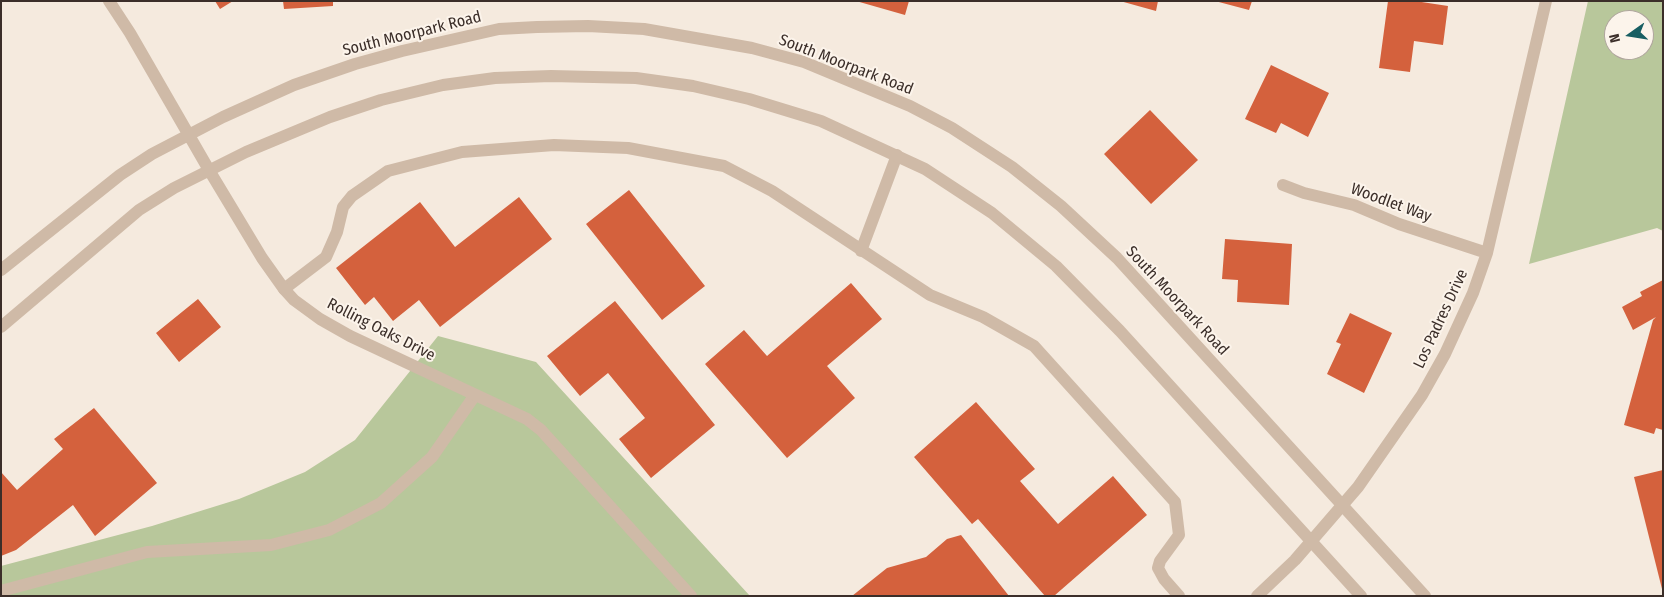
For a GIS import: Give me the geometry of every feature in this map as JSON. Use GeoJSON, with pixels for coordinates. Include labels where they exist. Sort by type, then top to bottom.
{"type":"FeatureCollection","features":[{"type":"Feature","properties":{"kind":"street","name":"Rolling Oaks Drive"},"geometry":{"type":"LineString","coordinates":[[109,1],[262,258],[294,300],[320,319],[350,336],[528,420],[541,430],[691,596]]}},
{"type":"Feature","properties":{"kind":"street","name":"Los Padres Drive"},"geometry":{"type":"LineString","coordinates":[[1257,596],[1312,542],[1365,477],[1422,396],[1446,354],[1473,293],[1487,253],[1546,1]]}},
{"type":"Feature","properties":{"kind":"street","name":"South Moorpark Road"},"geometry":{"type":"LineString","coordinates":[[1,270],[120,175],[152,154],[294,85],[355,64],[402,51],[499,29],[588,26],[644,29],[752,48],[804,62],[910,106],[952,128],[1012,167],[1061,206],[1117,258],[1425,596]]}},
{"type":"Feature","properties":{"kind":"street"},"geometry":{"type":"LineString","coordinates":[[1,327],[140,210],[174,188],[208,170],[300,128],[381,100],[442,85],[495,78],[551,76],[636,78],[693,86],[749,99],[821,121],[925,169],[992,213],[1056,266],[1120,332],[1361,596]]}},
{"type":"Feature","properties":{"kind":"street"},"geometry":{"type":"LineString","coordinates":[[284,289],[326,257],[337,232],[343,207],[352,196],[388,171],[462,152],[554,145],[628,148],[724,166],[772,190],[861,251],[930,295],[983,317],[1034,346],[1175,502],[1180,535],[1160,561],[1158,568],[1164,579],[1179,596]]}},
{"type":"Feature","properties":{"kind":"street"},"geometry":{"type":"LineString","coordinates":[[861,251],[897,155]]}},
{"type":"Feature","properties":{"kind":"street","name":"Woodlet Way"},"geometry":{"type":"LineString","coordinates":[[1283,185],[1304,193],[1354,204],[1399,224],[1487,253]]}},
{"type":"Feature","properties":{"kind":"street"},"geometry":{"type":"LineString","coordinates":[[1,591],[147,552],[270,545],[328,530],[380,503],[432,457],[475,395]]}},
{"type":"Feature","properties":{"kind":"green space"},"geometry":{"type":"Polygon","coordinates":[[[1588,1],[1663,1],[1663,231],[1657,228],[1529,264],[1588,1]]]}},
{"type":"Feature","properties":{"kind":"green space"},"geometry":{"type":"Polygon","coordinates":[[[438,336],[536,362],[750,596],[1,596],[1,566],[152,526],[239,499],[305,472],[355,440],[438,336]]]}},
{"type":"Feature","properties":{"kind":"building"},"geometry":{"type":"Polygon","coordinates":[[[215,1],[233,1],[220,9],[215,1]]]}},
{"type":"Feature","properties":{"kind":"building"},"geometry":{"type":"Polygon","coordinates":[[[283,1],[333,1],[333,6],[284,9],[283,1]]]}},
{"type":"Feature","properties":{"kind":"building"},"geometry":{"type":"Polygon","coordinates":[[[856,1],[909,1],[905,15],[856,1]]]}},
{"type":"Feature","properties":{"kind":"building"},"geometry":{"type":"Polygon","coordinates":[[[1120,1],[1158,1],[1156,11],[1120,1]]]}},
{"type":"Feature","properties":{"kind":"building"},"geometry":{"type":"Polygon","coordinates":[[[1215,1],[1252,1],[1249,10],[1215,1]]]}},
{"type":"Feature","properties":{"kind":"building"},"geometry":{"type":"Polygon","coordinates":[[[1388,1],[1415,1],[1448,6],[1443,45],[1414,41],[1410,72],[1379,68],[1388,1]]]}},
{"type":"Feature","properties":{"kind":"building"},"geometry":{"type":"Polygon","coordinates":[[[1271,65],[1329,93],[1308,137],[1281,123],[1276,133],[1245,119],[1271,65]]]}},
{"type":"Feature","properties":{"kind":"building"},"geometry":{"type":"Polygon","coordinates":[[[1150,110],[1198,160],[1151,204],[1104,154],[1150,110]]]}},
{"type":"Feature","properties":{"kind":"building"},"geometry":{"type":"Polygon","coordinates":[[[629,190],[705,286],[662,320],[586,224],[629,190]]]}},
{"type":"Feature","properties":{"kind":"building"},"geometry":{"type":"Polygon","coordinates":[[[519,197],[552,239],[440,327],[419,300],[393,321],[374,297],[365,305],[336,268],[420,202],[455,247],[519,197]]]}},
{"type":"Feature","properties":{"kind":"building"},"geometry":{"type":"Polygon","coordinates":[[[1225,239],[1292,244],[1289,305],[1237,302],[1238,280],[1222,279],[1225,239]]]}},
{"type":"Feature","properties":{"kind":"building"},"geometry":{"type":"Polygon","coordinates":[[[1663,280],[1663,430],[1656,428],[1654,434],[1624,425],[1653,320],[1656,317],[1633,330],[1622,307],[1642,296],[1640,292],[1663,280]]]}},
{"type":"Feature","properties":{"kind":"building"},"geometry":{"type":"Polygon","coordinates":[[[851,283],[882,319],[827,366],[855,398],[787,458],[705,364],[744,330],[767,356],[851,283]]]}},
{"type":"Feature","properties":{"kind":"building"},"geometry":{"type":"Polygon","coordinates":[[[198,299],[221,327],[179,362],[156,333],[198,299]]]}},
{"type":"Feature","properties":{"kind":"building"},"geometry":{"type":"Polygon","coordinates":[[[615,301],[715,425],[651,478],[619,439],[645,418],[608,373],[580,396],[547,356],[615,301]]]}},
{"type":"Feature","properties":{"kind":"building"},"geometry":{"type":"Polygon","coordinates":[[[1350,313],[1392,333],[1364,393],[1327,374],[1341,344],[1336,342],[1350,313]]]}},
{"type":"Feature","properties":{"kind":"building"},"geometry":{"type":"Polygon","coordinates":[[[976,402],[1035,469],[1020,481],[1058,524],[1113,476],[1147,515],[1054,596],[1045,596],[978,519],[972,524],[914,457],[976,402]]]}},
{"type":"Feature","properties":{"kind":"building"},"geometry":{"type":"Polygon","coordinates":[[[94,408],[157,483],[95,536],[73,505],[16,550],[1,556],[1,472],[17,490],[63,449],[54,439],[94,408]]]}},
{"type":"Feature","properties":{"kind":"building"},"geometry":{"type":"Polygon","coordinates":[[[1663,470],[1663,589],[1662,589],[1634,477],[1663,470]]]}},
{"type":"Feature","properties":{"kind":"building"},"geometry":{"type":"Polygon","coordinates":[[[961,535],[1009,596],[852,596],[887,568],[926,557],[947,539],[961,535]]]}}]}
